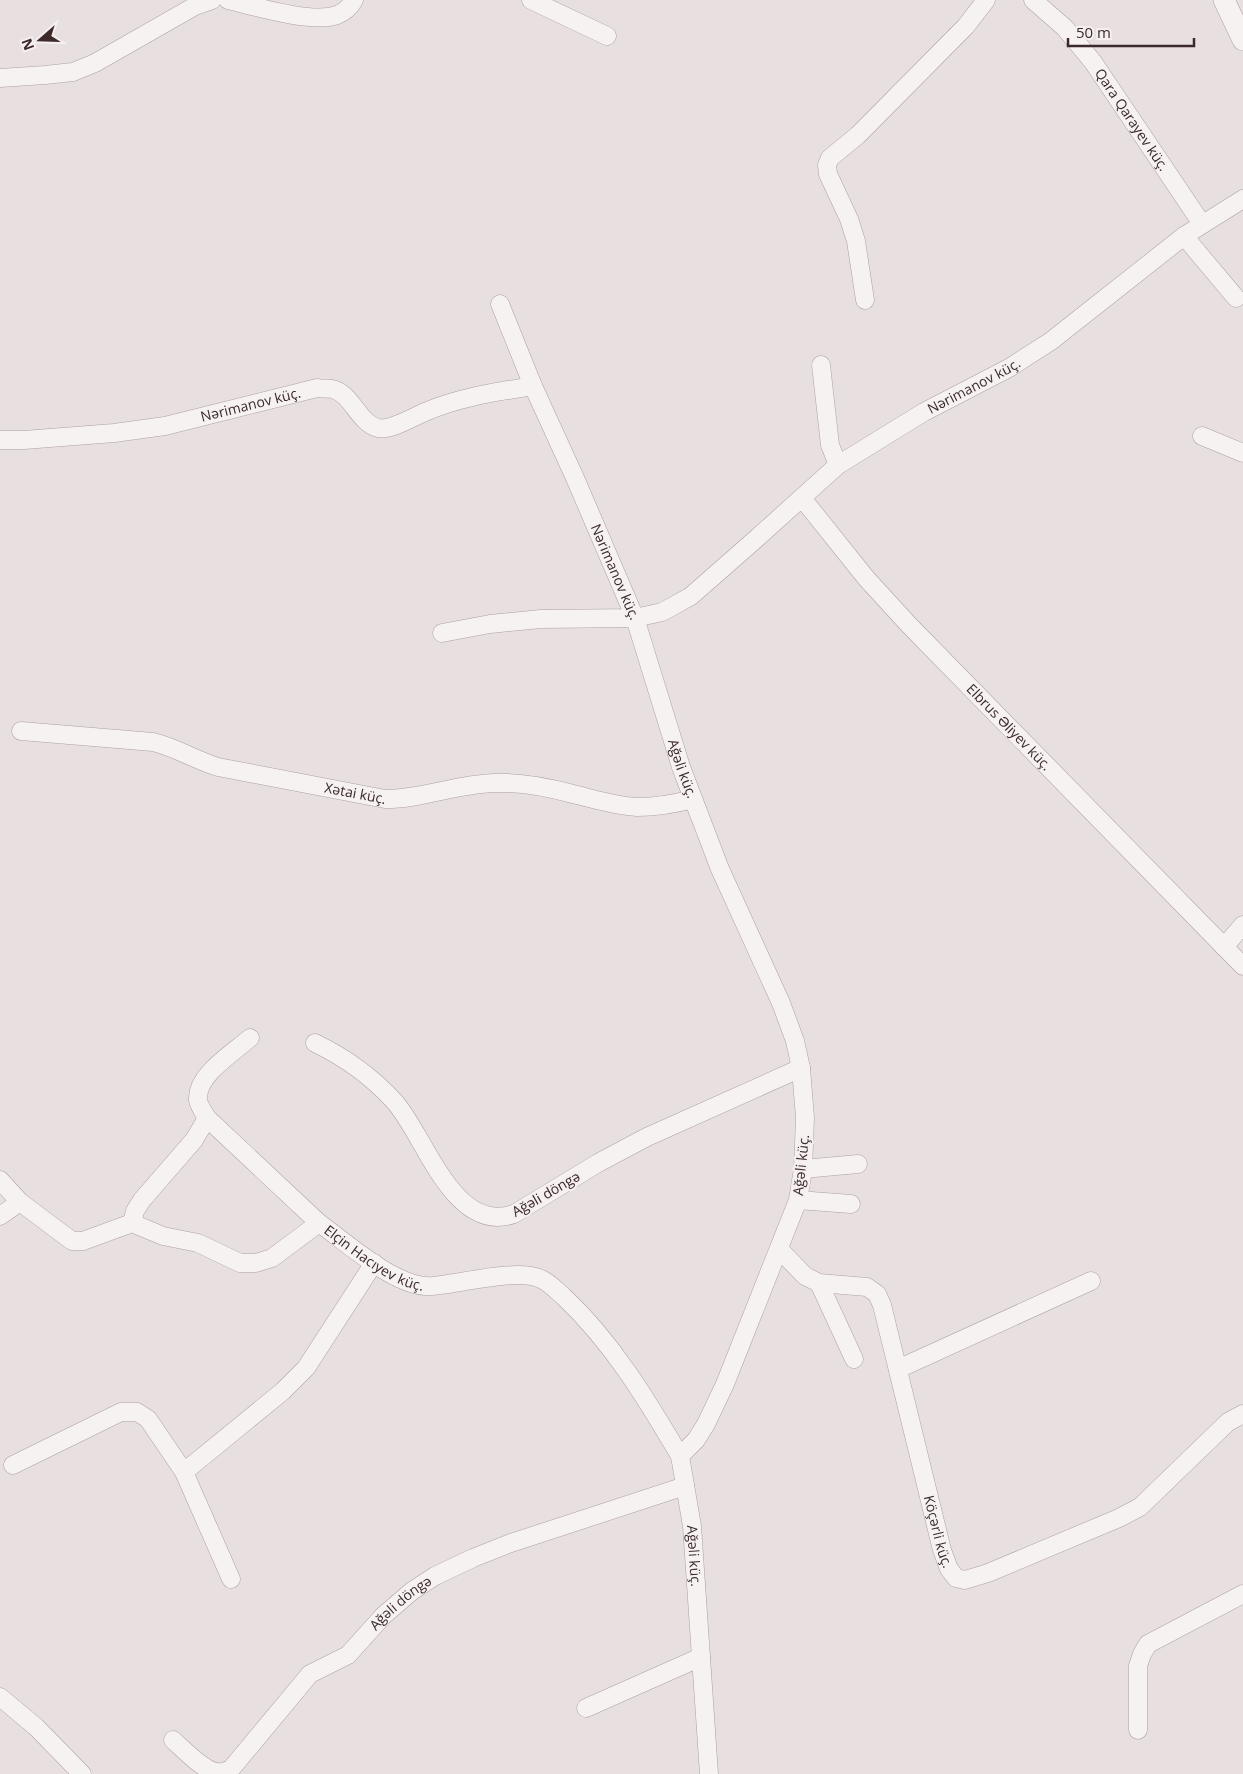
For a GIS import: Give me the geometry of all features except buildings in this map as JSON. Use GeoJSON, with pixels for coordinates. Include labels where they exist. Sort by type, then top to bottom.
{"type":"FeatureCollection","features":[{"type":"Feature","properties":{"kind":"street"},"geometry":{"type":"LineString","coordinates":[[0,78],[73,72],[95,63],[195,6],[212,0]]}},
{"type":"Feature","properties":{"kind":"street"},"geometry":{"type":"LineString","coordinates":[[228,0],[279,13],[312,17],[336,16],[349,8],[354,0]]}},
{"type":"Feature","properties":{"kind":"street"},"geometry":{"type":"LineString","coordinates":[[531,0],[564,18],[607,36]]}},
{"type":"Feature","properties":{"kind":"street"},"geometry":{"type":"LineString","coordinates":[[865,300],[856,240],[828,174],[827,165],[830,158],[858,134],[959,34],[986,0]]}},
{"type":"Feature","properties":{"kind":"street","name":"Qara Qarayev küç."},"geometry":{"type":"LineString","coordinates":[[1033,0],[1065,28],[1093,62],[1125,106],[1202,224]]}},
{"type":"Feature","properties":{"kind":"street"},"geometry":{"type":"LineString","coordinates":[[1224,0],[1243,40]]}},
{"type":"Feature","properties":{"kind":"street","name":"Nərimanov küç."},"geometry":{"type":"LineString","coordinates":[[0,440],[114,433],[166,426],[316,388],[332,389],[341,393],[365,420],[377,428],[387,428],[436,408],[467,398],[533,386],[635,618],[662,612],[691,596],[838,465],[924,412],[1009,368],[1051,341],[1184,236],[1243,199]]}},
{"type":"Feature","properties":{"kind":"street"},"geometry":{"type":"LineString","coordinates":[[1184,236],[1236,298]]}},
{"type":"Feature","properties":{"kind":"street"},"geometry":{"type":"LineString","coordinates":[[500,304],[533,386]]}},
{"type":"Feature","properties":{"kind":"street"},"geometry":{"type":"LineString","coordinates":[[821,364],[830,445],[838,465]]}},
{"type":"Feature","properties":{"kind":"street"},"geometry":{"type":"LineString","coordinates":[[1202,436],[1243,453]]}},
{"type":"Feature","properties":{"kind":"street","name":"Elbrus Əliyev küç."},"geometry":{"type":"LineString","coordinates":[[802,498],[866,578],[908,625],[1243,966]]}},
{"type":"Feature","properties":{"kind":"street"},"geometry":{"type":"LineString","coordinates":[[442,633],[490,624],[541,619],[635,618]]}},
{"type":"Feature","properties":{"kind":"street","name":"Ağəli küç."},"geometry":{"type":"LineString","coordinates":[[635,618],[681,767],[693,799],[732,900],[781,1003],[795,1040],[801,1068],[805,1118],[803,1169],[798,1200],[725,1384],[706,1424],[696,1440],[680,1456],[692,1526],[709,1774]]}},
{"type":"Feature","properties":{"kind":"street","name":"Xətai küç."},"geometry":{"type":"LineString","coordinates":[[21,731],[153,742],[218,767],[384,799],[402,799],[493,783],[523,784],[570,793],[606,803],[635,807],[664,806],[693,799]]}},
{"type":"Feature","properties":{"kind":"street"},"geometry":{"type":"LineString","coordinates":[[1224,947],[1243,925]]}},
{"type":"Feature","properties":{"kind":"street"},"geometry":{"type":"LineString","coordinates":[[250,1038],[205,1077],[199,1090],[198,1102],[206,1118],[319,1223]]}},
{"type":"Feature","properties":{"kind":"street","name":"Ağəli döngə"},"geometry":{"type":"LineString","coordinates":[[315,1043],[336,1053],[373,1081],[395,1102],[448,1186],[470,1208],[485,1216],[504,1218],[514,1214],[598,1163],[647,1137],[801,1068]]}},
{"type":"Feature","properties":{"kind":"street"},"geometry":{"type":"LineString","coordinates":[[0,1180],[20,1202],[62,1235],[72,1241],[83,1241],[132,1223],[135,1211],[142,1200],[194,1140],[206,1118]]}},
{"type":"Feature","properties":{"kind":"street"},"geometry":{"type":"LineString","coordinates":[[803,1169],[858,1164]]}},
{"type":"Feature","properties":{"kind":"street"},"geometry":{"type":"LineString","coordinates":[[798,1200],[851,1204]]}},
{"type":"Feature","properties":{"kind":"street"},"geometry":{"type":"LineString","coordinates":[[0,1216],[20,1202]]}},
{"type":"Feature","properties":{"kind":"street","name":"Elçin Hacıyev küç."},"geometry":{"type":"LineString","coordinates":[[132,1223],[163,1236],[198,1243],[240,1263],[256,1263],[272,1258],[319,1223],[374,1263],[405,1282],[426,1286],[524,1274],[541,1279],[578,1310],[602,1340],[650,1406],[680,1456]]}},
{"type":"Feature","properties":{"kind":"street","name":"Köçərli küç."},"geometry":{"type":"LineString","coordinates":[[779,1249],[805,1276],[819,1283],[867,1287],[877,1294],[882,1306],[898,1369],[942,1550],[949,1569],[956,1578],[965,1580],[1006,1566],[1119,1518],[1140,1507],[1228,1422],[1243,1414]]}},
{"type":"Feature","properties":{"kind":"street"},"geometry":{"type":"LineString","coordinates":[[184,1472],[283,1391],[306,1368],[374,1263]]}},
{"type":"Feature","properties":{"kind":"street"},"geometry":{"type":"LineString","coordinates":[[898,1369],[1091,1281]]}},
{"type":"Feature","properties":{"kind":"street"},"geometry":{"type":"LineString","coordinates":[[819,1283],[854,1359]]}},
{"type":"Feature","properties":{"kind":"street"},"geometry":{"type":"LineString","coordinates":[[13,1465],[121,1412],[137,1412],[148,1419],[184,1472],[231,1579]]}},
{"type":"Feature","properties":{"kind":"street","name":"Ağəli döngə"},"geometry":{"type":"LineString","coordinates":[[173,1740],[206,1768],[214,1772],[222,1772],[231,1768],[310,1674],[348,1655],[383,1616],[412,1591],[428,1581],[473,1558],[508,1544],[685,1486]]}},
{"type":"Feature","properties":{"kind":"street"},"geometry":{"type":"LineString","coordinates":[[1138,1730],[1138,1666],[1148,1644],[1243,1594]]}},
{"type":"Feature","properties":{"kind":"street"},"geometry":{"type":"LineString","coordinates":[[586,1708],[701,1657]]}},
{"type":"Feature","properties":{"kind":"street"},"geometry":{"type":"LineString","coordinates":[[0,1697],[36,1728],[82,1774]]}}]}
